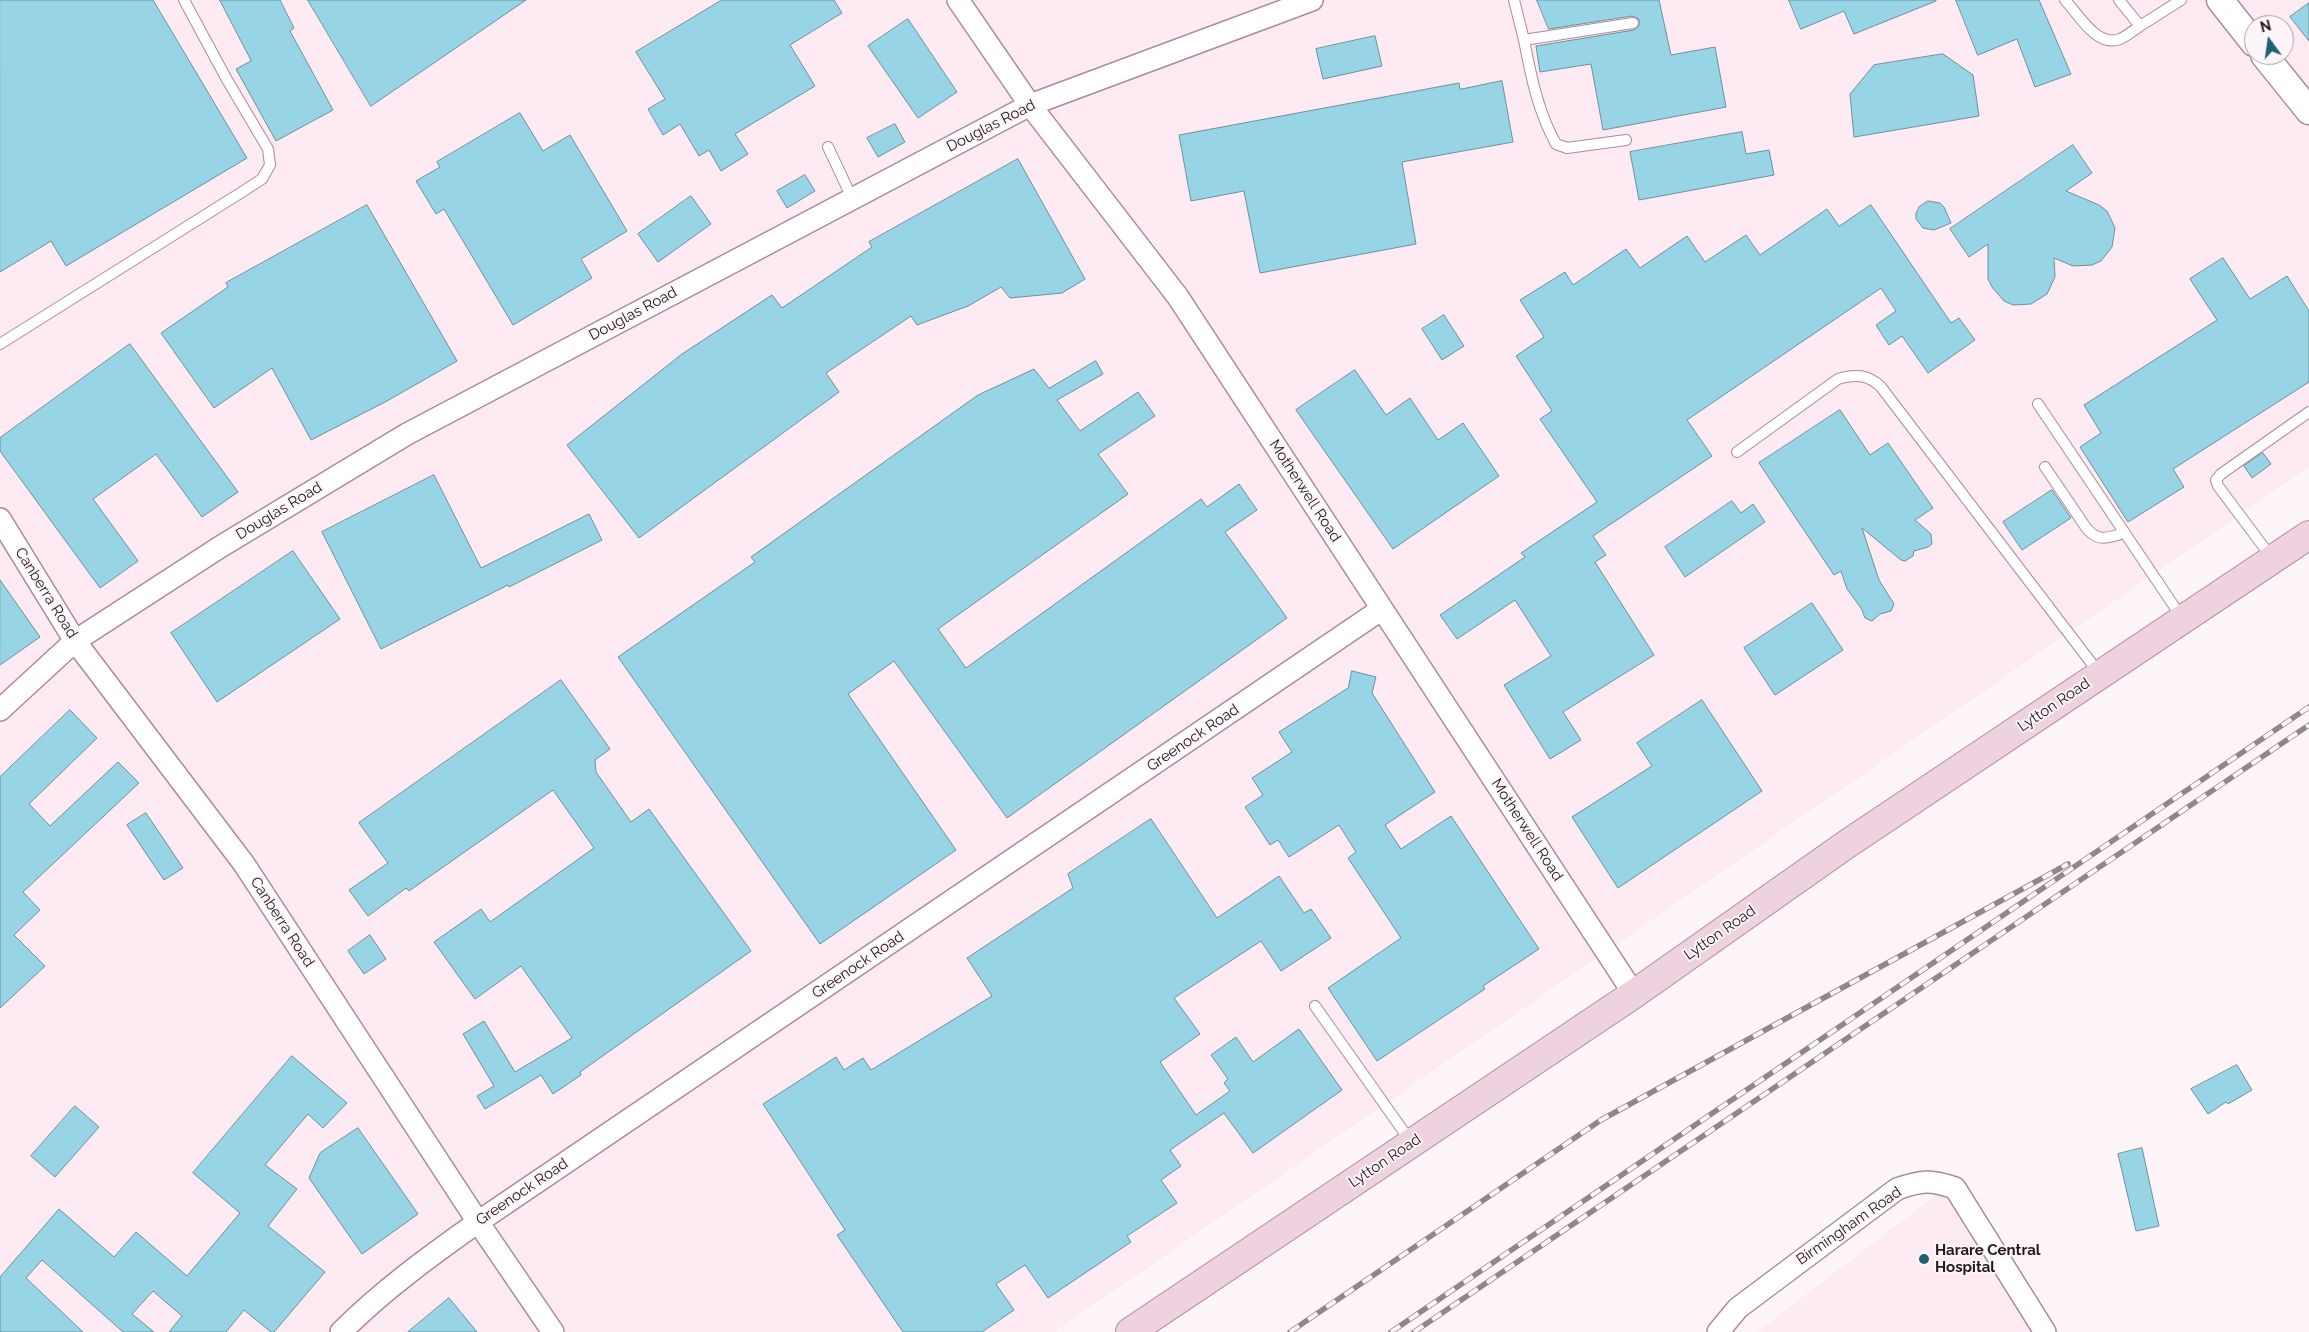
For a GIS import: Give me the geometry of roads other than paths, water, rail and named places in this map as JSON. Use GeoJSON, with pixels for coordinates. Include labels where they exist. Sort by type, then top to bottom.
{"type":"FeatureCollection","features":[{"type":"Feature","properties":{"kind":"main road","name":"Lytton Road"},"geometry":{"type":"LineString","coordinates":[[1130,1332],[1634,994],[1847,844],[2309,535]]}},
{"type":"Feature","properties":{"kind":"street","name":"Motherwell Road"},"geometry":{"type":"LineString","coordinates":[[958,0],[1030,105],[1178,297],[1634,994]]}},
{"type":"Feature","properties":{"kind":"street","name":"Douglas Road"},"geometry":{"type":"LineString","coordinates":[[0,710],[75,641],[220,547],[407,434],[1030,105],[1280,6],[1312,0]]}},
{"type":"Feature","properties":{"kind":"street"},"geometry":{"type":"LineString","coordinates":[[2220,0],[2244,30]]}},
{"type":"Feature","properties":{"kind":"street"},"geometry":{"type":"LineString","coordinates":[[2272,65],[2309,111]]}},
{"type":"Feature","properties":{"kind":"street","name":"Canberra Road"},"geometry":{"type":"LineString","coordinates":[[0,519],[75,641],[244,864],[478,1222],[553,1332]]}},
{"type":"Feature","properties":{"kind":"street","name":"Greenock Road"},"geometry":{"type":"LineString","coordinates":[[342,1332],[364,1309],[410,1272],[478,1222],[1382,609]]}},
{"type":"Feature","properties":{"kind":"street","name":"Birmingham Road"},"geometry":{"type":"LineString","coordinates":[[1718,1332],[1738,1308],[1897,1189],[1914,1183],[1933,1181],[1955,1188],[2045,1332]]}},
{"type":"Feature","properties":{"kind":"lane"},"geometry":{"type":"LineString","coordinates":[[0,344],[242,192],[262,178],[270,165],[268,149],[226,78],[184,0]]}},
{"type":"Feature","properties":{"kind":"lane"},"geometry":{"type":"LineString","coordinates":[[1514,0],[1533,88],[1547,128],[1556,144],[1567,148],[1626,140]]}},
{"type":"Feature","properties":{"kind":"lane"},"geometry":{"type":"LineString","coordinates":[[2065,0],[2099,38],[2110,42],[2121,39],[2181,0]]}},
{"type":"Feature","properties":{"kind":"lane"},"geometry":{"type":"LineString","coordinates":[[2119,0],[2140,26]]}},
{"type":"Feature","properties":{"kind":"lane"},"geometry":{"type":"LineString","coordinates":[[1524,40],[1633,23]]}},
{"type":"Feature","properties":{"kind":"lane"},"geometry":{"type":"LineString","coordinates":[[828,147],[852,198]]}},
{"type":"Feature","properties":{"kind":"lane"},"geometry":{"type":"LineString","coordinates":[[1737,452],[1838,379],[1850,375],[1863,376],[1874,380],[1881,386],[2100,674]]}},
{"type":"Feature","properties":{"kind":"lane"},"geometry":{"type":"LineString","coordinates":[[2038,404],[2183,619]]}},
{"type":"Feature","properties":{"kind":"lane"},"geometry":{"type":"LineString","coordinates":[[2273,559],[2218,486],[2216,480],[2221,474],[2309,412]]}},
{"type":"Feature","properties":{"kind":"lane"},"geometry":{"type":"LineString","coordinates":[[2045,467],[2086,529],[2095,537],[2101,539],[2125,533]]}},
{"type":"Feature","properties":{"kind":"lane"},"geometry":{"type":"LineString","coordinates":[[1315,1006],[1411,1143]]}},
{"type":"Feature","properties":{"kind":"railway"},"geometry":{"type":"LineString","coordinates":[[1391,1332],[2309,707]]}},
{"type":"Feature","properties":{"kind":"railway"},"geometry":{"type":"LineString","coordinates":[[1414,1332],[2309,725]]}},
{"type":"Feature","properties":{"kind":"railway"},"geometry":{"type":"LineString","coordinates":[[1290,1332],[1601,1120],[2068,864]]}},
{"type":"Feature","properties":{"kind":"place","name":"Harare Central Hospital"},"geometry":{"type":"Point","coordinates":[1924,1259]}}]}
